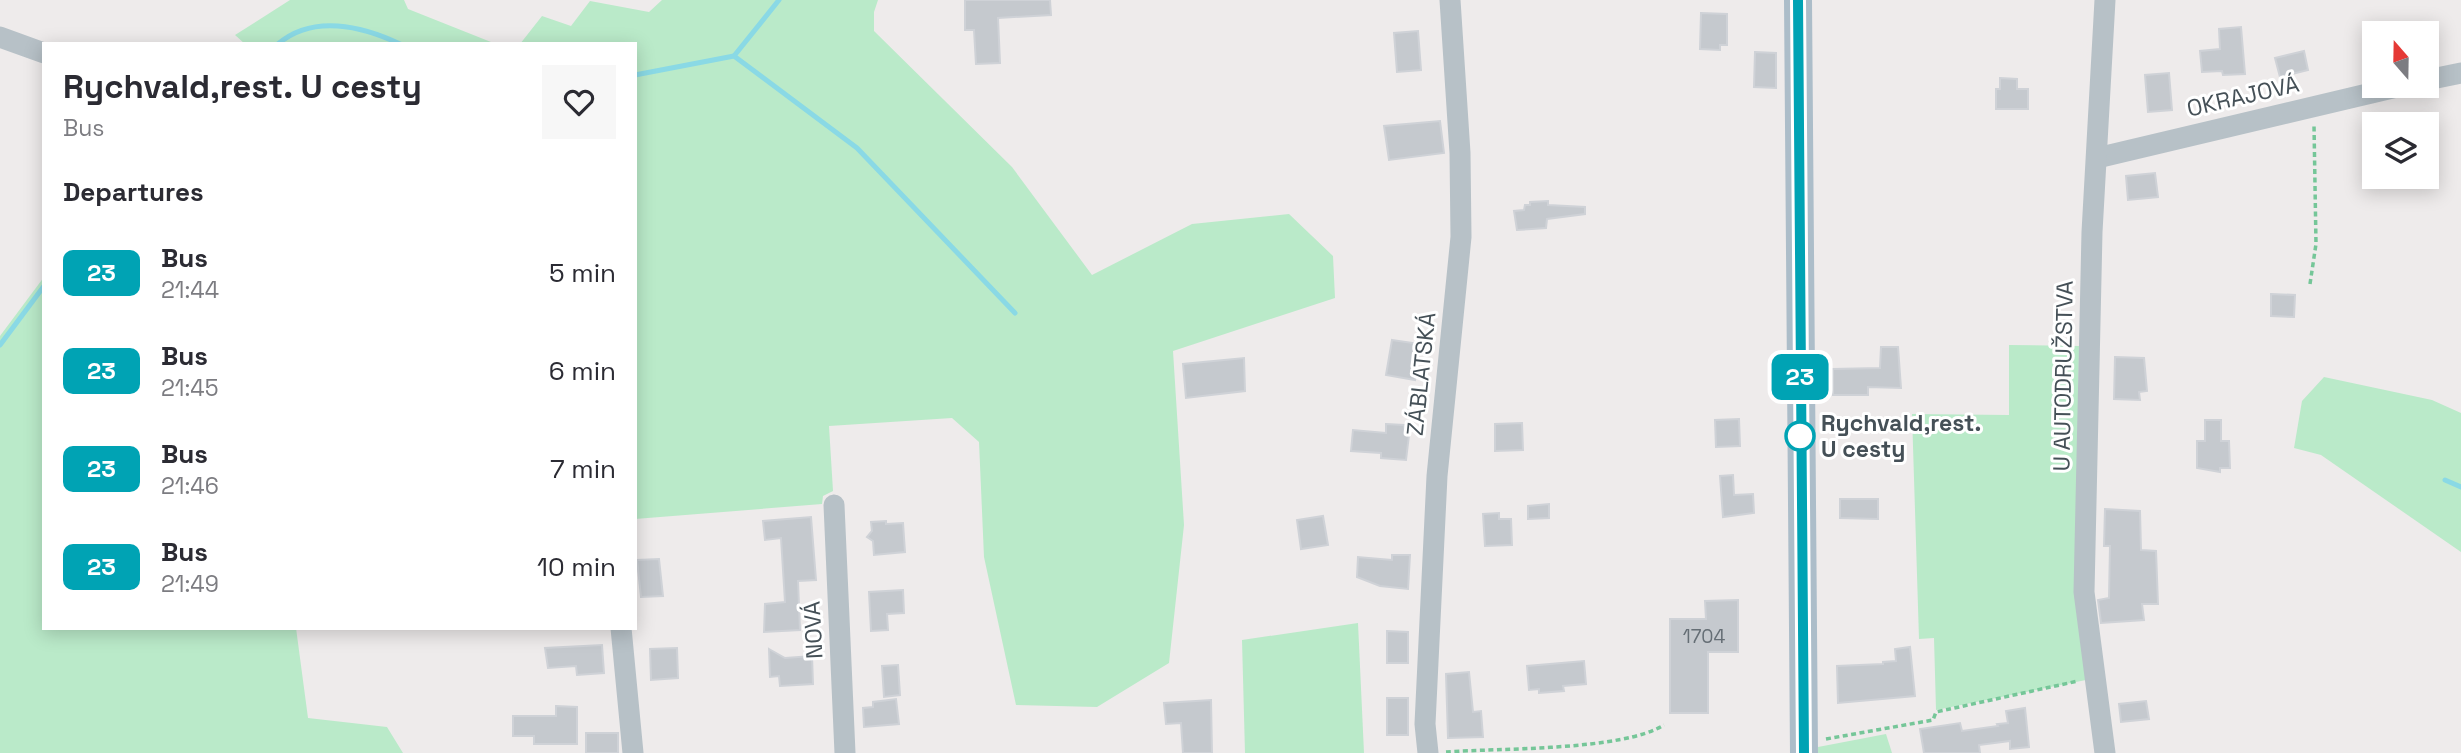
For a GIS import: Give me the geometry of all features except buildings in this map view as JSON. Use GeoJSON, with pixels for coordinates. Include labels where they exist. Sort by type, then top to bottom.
{"type":"FeatureCollection","features":[{"type":"Feature","properties":{"kind":"main road"},"geometry":{"type":"LineString","coordinates":[[1798,0],[1804,747]]}},
{"type":"Feature","properties":{"kind":"street","name":"ZÁBLATSKÁ"},"geometry":{"type":"LineString","coordinates":[[1428,753],[1425,724],[1437,476],[1461,237],[1460,153],[1450,0]]}},
{"type":"Feature","properties":{"kind":"street","name":"U AUTODRUŽSTVA"},"geometry":{"type":"LineString","coordinates":[[2105,0],[2092,232],[2084,592],[2105,753]]}},
{"type":"Feature","properties":{"kind":"street"},"geometry":{"type":"LineString","coordinates":[[0,37],[42,52]]}},
{"type":"Feature","properties":{"kind":"street"},"geometry":{"type":"LineString","coordinates":[[2440,77],[2461,73]]}},
{"type":"Feature","properties":{"kind":"street","name":"OKRAJOVÁ"},"geometry":{"type":"LineString","coordinates":[[2097,158],[2362,95]]}},
{"type":"Feature","properties":{"kind":"street","name":"NOVÁ"},"geometry":{"type":"LineString","coordinates":[[834,505],[845,753]]}},
{"type":"Feature","properties":{"kind":"street"},"geometry":{"type":"LineString","coordinates":[[621,630],[633,753]]}},
{"type":"Feature","properties":{"kind":"path"},"geometry":{"type":"LineString","coordinates":[[2310,284],[2316,244],[2314,106]]}},
{"type":"Feature","properties":{"kind":"path"},"geometry":{"type":"LineString","coordinates":[[1804,747],[1933,720],[1936,712],[2095,677]]}},
{"type":"Feature","properties":{"kind":"path"},"geometry":{"type":"LineString","coordinates":[[1428,753],[1615,741],[1648,735],[1664,725]]}},
{"type":"Feature","properties":{"kind":"green space"},"geometry":{"type":"Polygon","coordinates":[[[290,0],[404,0],[408,9],[491,42],[243,42],[235,35],[290,0]]]}},
{"type":"Feature","properties":{"kind":"green space"},"geometry":{"type":"Polygon","coordinates":[[[662,0],[878,0],[874,12],[874,31],[1012,167],[1092,275],[1192,224],[1289,214],[1333,256],[1335,298],[1173,351],[1184,525],[1169,663],[1097,707],[1016,705],[984,557],[979,442],[952,418],[829,426],[833,491],[823,496],[822,504],[637,519],[637,42],[522,42],[542,16],[571,26],[590,1],[649,12],[662,0]]]}},
{"type":"Feature","properties":{"kind":"green space"},"geometry":{"type":"Polygon","coordinates":[[[42,280],[42,630],[296,630],[308,718],[387,727],[403,753],[0,753],[0,336],[42,280]]]}},
{"type":"Feature","properties":{"kind":"green space"},"geometry":{"type":"Polygon","coordinates":[[[2009,345],[2079,346],[2076,599],[2086,680],[1936,710],[1934,638],[1919,639],[1912,414],[2009,415],[2009,345]]]}},
{"type":"Feature","properties":{"kind":"green space"},"geometry":{"type":"Polygon","coordinates":[[[2324,377],[2432,400],[2461,413],[2461,552],[2321,455],[2294,448],[2302,401],[2324,377]]]}},
{"type":"Feature","properties":{"kind":"green space"},"geometry":{"type":"Polygon","coordinates":[[[1358,623],[1364,753],[1245,753],[1242,640],[1358,623]]]}},
{"type":"Feature","properties":{"kind":"green space"},"geometry":{"type":"Polygon","coordinates":[[[1886,734],[1892,753],[1818,753],[1818,747],[1886,734]]]}},
{"type":"Feature","properties":{"kind":"waterway"},"geometry":{"type":"LineString","coordinates":[[637,75],[734,56],[779,0]]}},
{"type":"Feature","properties":{"kind":"waterway"},"geometry":{"type":"LineString","coordinates":[[281,42],[306,29],[322,26],[354,28],[395,42]]}},
{"type":"Feature","properties":{"kind":"waterway"},"geometry":{"type":"LineString","coordinates":[[734,56],[857,148],[1015,313]]}},
{"type":"Feature","properties":{"kind":"waterway"},"geometry":{"type":"LineString","coordinates":[[0,345],[42,289]]}},
{"type":"Feature","properties":{"kind":"waterway"},"geometry":{"type":"LineString","coordinates":[[2445,480],[2461,487]]}},
{"type":"Feature","properties":{"kind":"bus line","name":"23"},"geometry":{"type":"LineString","coordinates":[[1798,0],[1804,753]]}},
{"type":"Feature","properties":{"kind":"place","name":"Rychvald,rest. U cesty"},"geometry":{"type":"Point","coordinates":[1800,436]}}]}
